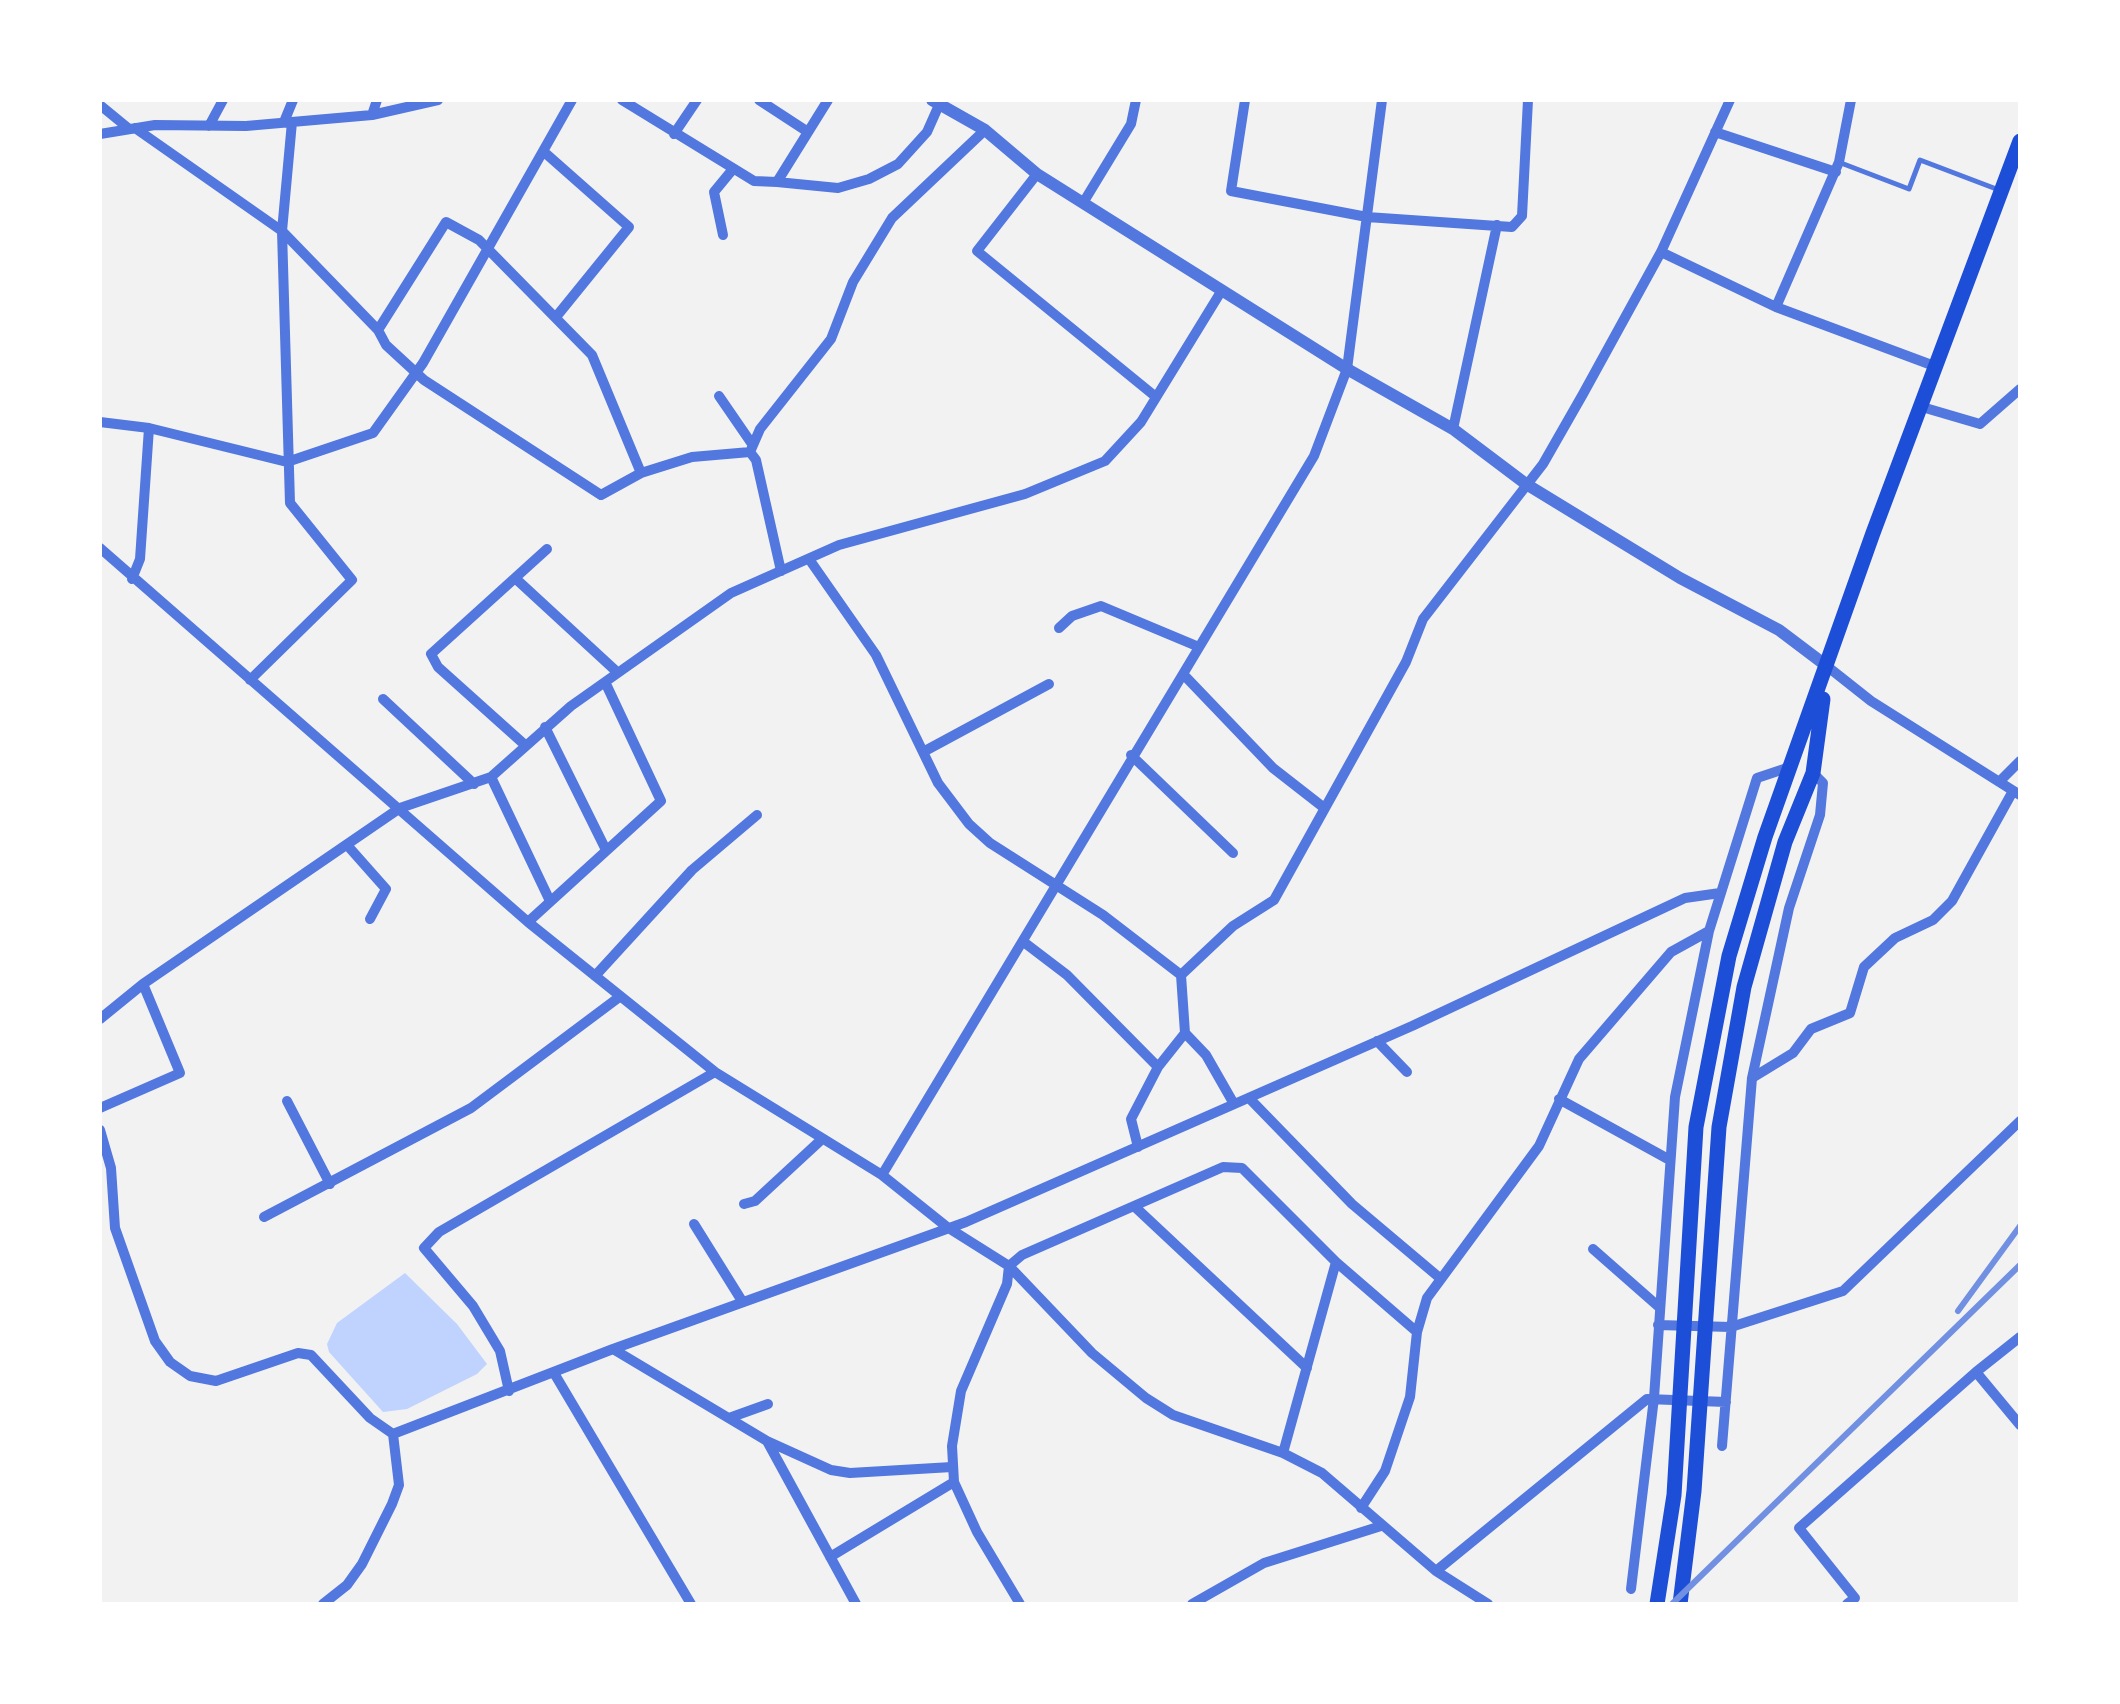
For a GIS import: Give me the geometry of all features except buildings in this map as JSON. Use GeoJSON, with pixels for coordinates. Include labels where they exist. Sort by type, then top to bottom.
{"type":"FeatureCollection","features":[{"type":"Feature","properties":{"kind":"main road"},"geometry":{"type":"LineString","coordinates":[[1657,1604],[1674,1495],[1696,1128],[1729,956],[1765,837],[2020,141]]}},
{"type":"Feature","properties":{"kind":"main road"},"geometry":{"type":"LineString","coordinates":[[1680,1604],[1694,1491],[1719,1127],[1744,987],[1785,842],[1812,773],[1828,667]]}},
{"type":"Feature","properties":{"kind":"street"},"geometry":{"type":"LineString","coordinates":[[209,126],[223,100]]}},
{"type":"Feature","properties":{"kind":"street"},"geometry":{"type":"LineString","coordinates":[[250,680],[352,580],[290,502],[282,232],[288,122],[293,100]]}},
{"type":"Feature","properties":{"kind":"street"},"geometry":{"type":"LineString","coordinates":[[372,115],[377,100]]}},
{"type":"Feature","properties":{"kind":"street"},"geometry":{"type":"LineString","coordinates":[[100,134],[131,127],[372,115],[438,100]]}},
{"type":"Feature","properties":{"kind":"street"},"geometry":{"type":"LineString","coordinates":[[100,422],[149,428],[288,462],[373,433],[416,372],[490,249],[572,100]]}},
{"type":"Feature","properties":{"kind":"street"},"geometry":{"type":"LineString","coordinates":[[622,100],[754,181],[838,188],[870,179],[898,164],[927,132],[936,102],[960,106],[1037,174],[1347,369],[1453,429],[1526,484],[1680,578],[1779,630],[1871,700],[2016,793],[1952,901],[1932,920],[1896,938],[1864,968],[1850,1013],[1812,1029],[1793,1053],[1752,1078]]}},
{"type":"Feature","properties":{"kind":"street"},"geometry":{"type":"LineString","coordinates":[[674,134],[696,100]]}},
{"type":"Feature","properties":{"kind":"street"},"geometry":{"type":"LineString","coordinates":[[760,100],[808,132]]}},
{"type":"Feature","properties":{"kind":"street"},"geometry":{"type":"LineString","coordinates":[[777,182],[828,100]]}},
{"type":"Feature","properties":{"kind":"street"},"geometry":{"type":"LineString","coordinates":[[1083,203],[1130,124],[1136,100]]}},
{"type":"Feature","properties":{"kind":"street"},"geometry":{"type":"LineString","coordinates":[[1245,100],[1231,191],[1367,217],[1512,227],[1522,216],[1528,100]]}},
{"type":"Feature","properties":{"kind":"street"},"geometry":{"type":"LineString","coordinates":[[882,1175],[1057,889],[1130,755],[1314,456],[1347,369],[1382,100]]}},
{"type":"Feature","properties":{"kind":"street"},"geometry":{"type":"LineString","coordinates":[[1181,975],[1232,926],[1274,900],[1406,662],[1423,619],[1543,464],[1660,252],[1730,100]]}},
{"type":"Feature","properties":{"kind":"street"},"geometry":{"type":"LineString","coordinates":[[1776,307],[1838,167],[1850,100]]}},
{"type":"Feature","properties":{"kind":"street"},"geometry":{"type":"LineString","coordinates":[[102,104],[282,232],[416,372],[601,496],[641,474],[692,457],[751,448],[831,339],[854,282],[892,218],[986,130]]}},
{"type":"Feature","properties":{"kind":"street"},"geometry":{"type":"LineString","coordinates":[[1715,132],[1838,167]]}},
{"type":"Feature","properties":{"kind":"street"},"geometry":{"type":"LineString","coordinates":[[543,151],[629,228],[556,317]]}},
{"type":"Feature","properties":{"kind":"street"},"geometry":{"type":"LineString","coordinates":[[723,235],[714,192],[734,169]]}},
{"type":"Feature","properties":{"kind":"street"},"geometry":{"type":"LineString","coordinates":[[1037,174],[978,251],[1156,397]]}},
{"type":"Feature","properties":{"kind":"street"},"geometry":{"type":"LineString","coordinates":[[378,330],[446,222],[490,249],[598,364],[641,474]]}},
{"type":"Feature","properties":{"kind":"street"},"geometry":{"type":"LineString","coordinates":[[1453,429],[1496,225]]}},
{"type":"Feature","properties":{"kind":"street"},"geometry":{"type":"LineString","coordinates":[[1660,252],[1776,307],[1937,367]]}},
{"type":"Feature","properties":{"kind":"street"},"geometry":{"type":"LineString","coordinates":[[100,1019],[142,984],[400,808],[491,777],[545,728],[617,672],[732,593],[839,546],[1024,494],[1104,460],[1141,422],[1222,290]]}},
{"type":"Feature","properties":{"kind":"street"},"geometry":{"type":"LineString","coordinates":[[1922,406],[1980,424],[2020,389]]}},
{"type":"Feature","properties":{"kind":"street"},"geometry":{"type":"LineString","coordinates":[[719,396],[756,460],[781,571]]}},
{"type":"Feature","properties":{"kind":"street"},"geometry":{"type":"LineString","coordinates":[[132,578],[140,559],[149,428]]}},
{"type":"Feature","properties":{"kind":"street"},"geometry":{"type":"LineString","coordinates":[[100,548],[528,922],[715,1072],[882,1175],[948,1226],[1010,1266],[1092,1353],[1146,1398],[1173,1414],[1283,1452],[1322,1474],[1436,1571],[1488,1604]]}},
{"type":"Feature","properties":{"kind":"street"},"geometry":{"type":"LineString","coordinates":[[525,745],[438,668],[431,654],[546,549]]}},
{"type":"Feature","properties":{"kind":"street"},"geometry":{"type":"LineString","coordinates":[[808,559],[876,655],[938,783],[969,824],[1057,889],[1103,915],[1181,975],[1186,1034],[1206,1055],[1234,1104]]}},
{"type":"Feature","properties":{"kind":"street"},"geometry":{"type":"LineString","coordinates":[[515,578],[617,672]]}},
{"type":"Feature","properties":{"kind":"street"},"geometry":{"type":"LineString","coordinates":[[1058,628],[1072,616],[1100,606],[1199,646]]}},
{"type":"Feature","properties":{"kind":"street"},"geometry":{"type":"LineString","coordinates":[[1183,674],[1273,768],[1323,807]]}},
{"type":"Feature","properties":{"kind":"street"},"geometry":{"type":"LineString","coordinates":[[528,922],[661,801],[606,684]]}},
{"type":"Feature","properties":{"kind":"street"},"geometry":{"type":"LineString","coordinates":[[923,752],[1050,684]]}},
{"type":"Feature","properties":{"kind":"street"},"geometry":{"type":"LineString","coordinates":[[383,699],[474,784]]}},
{"type":"Feature","properties":{"kind":"street"},"geometry":{"type":"LineString","coordinates":[[545,728],[606,850]]}},
{"type":"Feature","properties":{"kind":"street"},"geometry":{"type":"LineString","coordinates":[[1130,755],[1233,854]]}},
{"type":"Feature","properties":{"kind":"street"},"geometry":{"type":"LineString","coordinates":[[1999,782],[2020,761]]}},
{"type":"Feature","properties":{"kind":"street"},"geometry":{"type":"LineString","coordinates":[[1631,1588],[1654,1398],[1668,1159],[1676,1097],[1709,932],[1757,778],[1791,766]]}},
{"type":"Feature","properties":{"kind":"street"},"geometry":{"type":"LineString","coordinates":[[1722,1446],[1752,1078],[1789,908],[1820,815],[1823,783],[1812,773]]}},
{"type":"Feature","properties":{"kind":"street"},"geometry":{"type":"LineString","coordinates":[[491,777],[550,900]]}},
{"type":"Feature","properties":{"kind":"street"},"geometry":{"type":"LineString","coordinates":[[595,976],[692,870],[757,815]]}},
{"type":"Feature","properties":{"kind":"street"},"geometry":{"type":"LineString","coordinates":[[347,845],[386,890],[370,919]]}},
{"type":"Feature","properties":{"kind":"street"},"geometry":{"type":"LineString","coordinates":[[393,1434],[948,1226],[1249,1098],[1686,898],[1720,893]]}},
{"type":"Feature","properties":{"kind":"street"},"geometry":{"type":"LineString","coordinates":[[1361,1508],[1385,1471],[1410,1397],[1418,1332],[1427,1298],[1539,1146],[1579,1058],[1671,952],[1709,932]]}},
{"type":"Feature","properties":{"kind":"street"},"geometry":{"type":"LineString","coordinates":[[1025,943],[1067,976],[1158,1066]]}},
{"type":"Feature","properties":{"kind":"street"},"geometry":{"type":"LineString","coordinates":[[100,1108],[180,1073],[142,984]]}},
{"type":"Feature","properties":{"kind":"street"},"geometry":{"type":"LineString","coordinates":[[264,1217],[470,1108],[618,998]]}},
{"type":"Feature","properties":{"kind":"street"},"geometry":{"type":"LineString","coordinates":[[1138,1146],[1130,1119],[1158,1066],[1186,1034]]}},
{"type":"Feature","properties":{"kind":"street"},"geometry":{"type":"LineString","coordinates":[[1377,1041],[1407,1072]]}},
{"type":"Feature","properties":{"kind":"street"},"geometry":{"type":"LineString","coordinates":[[509,1391],[500,1351],[473,1306],[424,1248],[438,1232],[715,1072]]}},
{"type":"Feature","properties":{"kind":"street"},"geometry":{"type":"LineString","coordinates":[[1249,1098],[1352,1204],[1441,1279]]}},
{"type":"Feature","properties":{"kind":"street"},"geometry":{"type":"LineString","coordinates":[[1559,1099],[1668,1159]]}},
{"type":"Feature","properties":{"kind":"street"},"geometry":{"type":"LineString","coordinates":[[287,1102],[330,1184]]}},
{"type":"Feature","properties":{"kind":"street"},"geometry":{"type":"LineString","coordinates":[[1658,1324],[1730,1327],[1842,1291],[2020,1121]]}},
{"type":"Feature","properties":{"kind":"street"},"geometry":{"type":"LineString","coordinates":[[100,1130],[111,1168],[115,1228],[155,1341],[170,1362],[190,1376],[216,1381],[298,1353],[311,1355],[370,1418],[393,1434],[399,1485],[392,1504],[362,1564],[347,1585],[323,1604]]}},
{"type":"Feature","properties":{"kind":"street"},"geometry":{"type":"LineString","coordinates":[[744,1204],[755,1201],[820,1140]]}},
{"type":"Feature","properties":{"kind":"street"},"geometry":{"type":"LineString","coordinates":[[1020,1604],[977,1532],[954,1482],[952,1467],[961,1391],[1007,1284],[1010,1266],[1022,1254],[1222,1167],[1242,1168],[1336,1262],[1418,1332]]}},
{"type":"Feature","properties":{"kind":"street"},"geometry":{"type":"LineString","coordinates":[[1134,1206],[1307,1368]]}},
{"type":"Feature","properties":{"kind":"street"},"geometry":{"type":"LineString","coordinates":[[694,1224],[742,1302]]}},
{"type":"Feature","properties":{"kind":"street"},"geometry":{"type":"LineString","coordinates":[[1593,1249],[1659,1307]]}},
{"type":"Feature","properties":{"kind":"street"},"geometry":{"type":"LineString","coordinates":[[1283,1452],[1336,1262]]}},
{"type":"Feature","properties":{"kind":"street"},"geometry":{"type":"LineString","coordinates":[[1847,1604],[1855,1598],[1800,1528],[2020,1337]]}},
{"type":"Feature","properties":{"kind":"street"},"geometry":{"type":"LineString","coordinates":[[613,1349],[767,1441],[831,1470],[850,1473],[952,1467]]}},
{"type":"Feature","properties":{"kind":"street"},"geometry":{"type":"LineString","coordinates":[[1976,1372],[2020,1425]]}},
{"type":"Feature","properties":{"kind":"street"},"geometry":{"type":"LineString","coordinates":[[554,1373],[691,1604]]}},
{"type":"Feature","properties":{"kind":"street"},"geometry":{"type":"LineString","coordinates":[[1436,1571],[1647,1398],[1726,1402]]}},
{"type":"Feature","properties":{"kind":"street"},"geometry":{"type":"LineString","coordinates":[[729,1418],[768,1404]]}},
{"type":"Feature","properties":{"kind":"street"},"geometry":{"type":"LineString","coordinates":[[767,1441],[856,1604]]}},
{"type":"Feature","properties":{"kind":"street"},"geometry":{"type":"LineString","coordinates":[[830,1556],[954,1482]]}},
{"type":"Feature","properties":{"kind":"street"},"geometry":{"type":"LineString","coordinates":[[1192,1604],[1264,1563],[1381,1526]]}},
{"type":"Feature","properties":{"kind":"lane"},"geometry":{"type":"LineString","coordinates":[[1838,167],[1909,189],[1920,160],[2002,191]]}},
{"type":"Feature","properties":{"kind":"water"},"geometry":{"type":"Polygon","coordinates":[[[405,1273],[457,1324],[487,1364],[477,1374],[407,1409],[383,1412],[329,1352],[327,1344],[337,1323],[405,1273]]]}},
{"type":"Feature","properties":{"kind":"railway"},"geometry":{"type":"LineString","coordinates":[[1958,1311],[2020,1226]]}},
{"type":"Feature","properties":{"kind":"railway"},"geometry":{"type":"LineString","coordinates":[[1672,1604],[2020,1265]]}}]}
